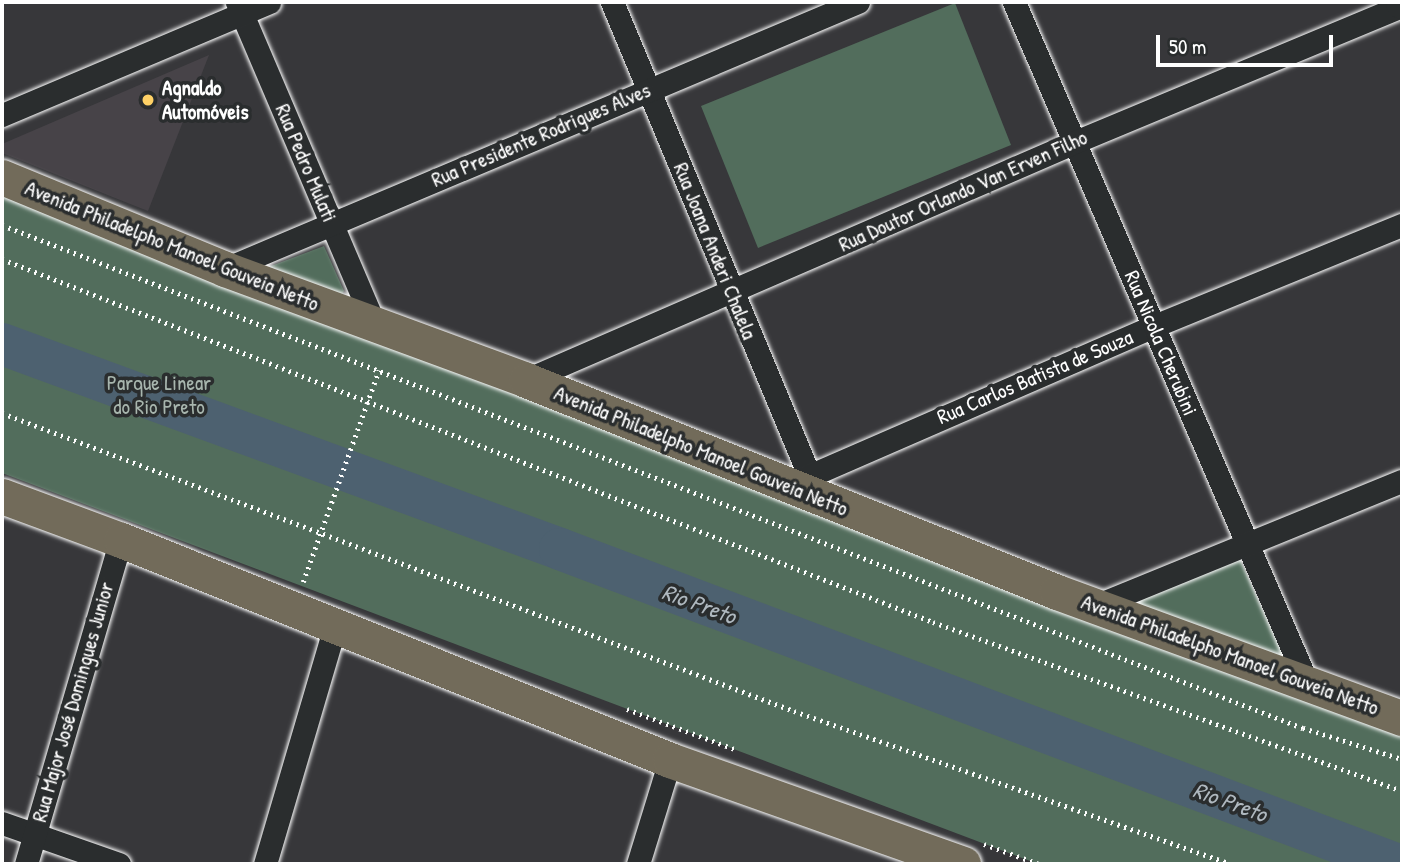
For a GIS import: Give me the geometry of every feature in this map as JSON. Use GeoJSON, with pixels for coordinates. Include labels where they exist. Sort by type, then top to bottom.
{"type":"FeatureCollection","features":[{"type":"Feature","properties":{"kind":"main road","name":"Avenida Philadelpho Manoel Gouveia Netto"},"geometry":{"type":"LineString","coordinates":[[2,177],[225,269],[805,487],[1095,606],[1402,719]]}},
{"type":"Feature","properties":{"kind":"main road"},"geometry":{"type":"LineString","coordinates":[[2,496],[121,540],[670,760],[963,864]]}},
{"type":"Feature","properties":{"kind":"street"},"geometry":{"type":"LineString","coordinates":[[2,116],[239,7],[269,2]]}},
{"type":"Feature","properties":{"kind":"street","name":"Rua Joana Anderi Chalela"},"geometry":{"type":"LineString","coordinates":[[612,2],[732,292],[805,487]]}},
{"type":"Feature","properties":{"kind":"street","name":"Rua Presidente Rodrigues Alves"},"geometry":{"type":"LineString","coordinates":[[225,269],[858,2]]}},
{"type":"Feature","properties":{"kind":"street","name":"Rua Nicola Cherubini"},"geometry":{"type":"LineString","coordinates":[[1014,2],[1308,685]]}},
{"type":"Feature","properties":{"kind":"street","name":"Rua Doutor Orlando Van Erven Filho"},"geometry":{"type":"LineString","coordinates":[[526,380],[1075,142],[1402,4]]}},
{"type":"Feature","properties":{"kind":"street","name":"Rua Pedro Mulati"},"geometry":{"type":"LineString","coordinates":[[239,7],[375,325]]}},
{"type":"Feature","properties":{"kind":"street","name":"Rua Carlos Batista de Souza"},"geometry":{"type":"LineString","coordinates":[[805,487],[1154,326],[1402,225]]}},
{"type":"Feature","properties":{"kind":"street"},"geometry":{"type":"LineString","coordinates":[[1095,606],[1402,481]]}},
{"type":"Feature","properties":{"kind":"street","name":"Rua Major José Domingues Junior"},"geometry":{"type":"LineString","coordinates":[[26,864],[121,540]]}},
{"type":"Feature","properties":{"kind":"street"},"geometry":{"type":"LineString","coordinates":[[265,864],[335,626]]}},
{"type":"Feature","properties":{"kind":"street"},"geometry":{"type":"LineString","coordinates":[[638,864],[670,760]]}},
{"type":"Feature","properties":{"kind":"street"},"geometry":{"type":"LineString","coordinates":[[2,823],[119,864]]}},
{"type":"Feature","properties":{"kind":"path"},"geometry":{"type":"LineString","coordinates":[[2,225],[1303,728],[1402,759]]}},
{"type":"Feature","properties":{"kind":"path"},"geometry":{"type":"LineString","coordinates":[[2,260],[933,622],[1402,790]]}},
{"type":"Feature","properties":{"kind":"path"},"geometry":{"type":"LineString","coordinates":[[302,586],[379,370]]}},
{"type":"Feature","properties":{"kind":"path"},"geometry":{"type":"LineString","coordinates":[[2,413],[320,535],[833,725],[1230,864]]}},
{"type":"Feature","properties":{"kind":"shaded area","name":"Agnaldo Automóveis"},"geometry":{"type":"Polygon","coordinates":[[[209,55],[148,211],[2,153],[2,144],[209,55]]]}},
{"type":"Feature","properties":{"kind":"green space"},"geometry":{"type":"Polygon","coordinates":[[[955,3],[1011,145],[758,248],[701,106],[955,3]]]}},
{"type":"Feature","properties":{"kind":"green space","name":"Parque Linear do Rio Preto"},"geometry":{"type":"Polygon","coordinates":[[[2,196],[1402,731],[1402,864],[1038,864],[2,473],[2,196]]]}},
{"type":"Feature","properties":{"kind":"green space"},"geometry":{"type":"Polygon","coordinates":[[[324,246],[344,291],[338,298],[265,271],[271,266],[324,246]]]}},
{"type":"Feature","properties":{"kind":"green space"},"geometry":{"type":"Polygon","coordinates":[[[1240,559],[1288,666],[1125,605],[1240,559]]]}},
{"type":"Feature","properties":{"kind":"waterway","name":"Rio Preto"},"geometry":{"type":"LineString","coordinates":[[2,344],[560,549],[1396,864]]}},
{"type":"Feature","properties":{"kind":"place","name":"Agnaldo Automóveis"},"geometry":{"type":"Point","coordinates":[148,100]}}]}
